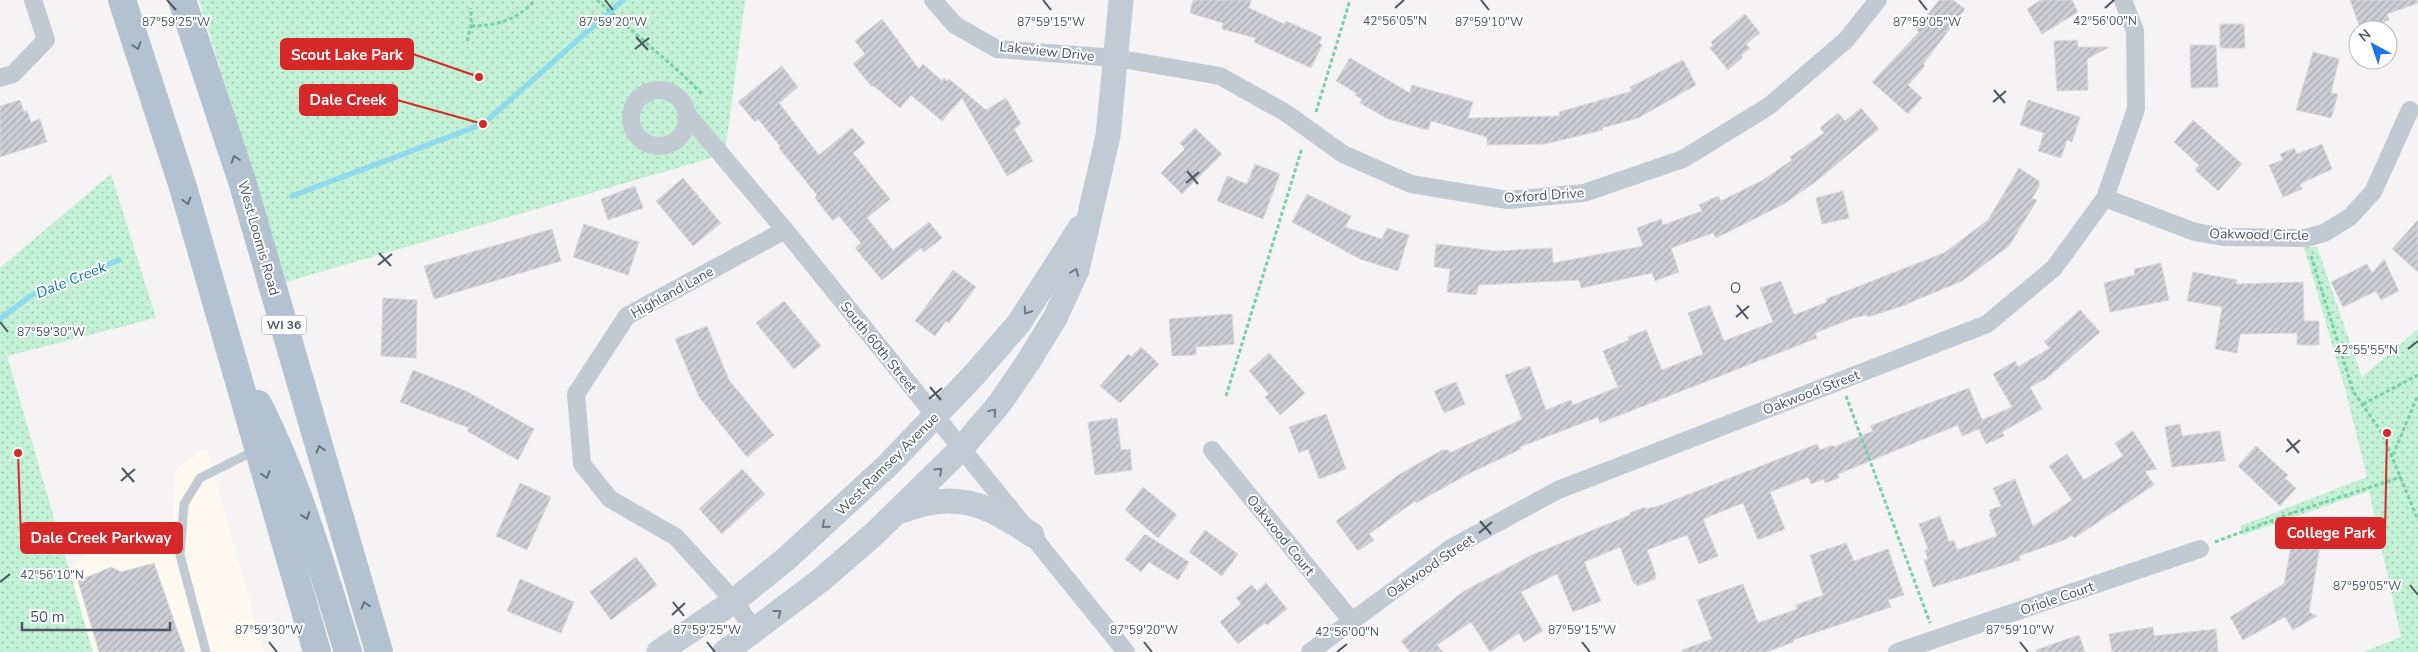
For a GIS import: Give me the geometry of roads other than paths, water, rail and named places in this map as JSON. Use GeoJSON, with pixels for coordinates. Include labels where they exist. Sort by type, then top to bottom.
{"type":"FeatureCollection","features":[{"type":"Feature","properties":{"kind":"main road"},"geometry":{"type":"LineString","coordinates":[[122,0],[183,187],[317,652]]}},
{"type":"Feature","properties":{"kind":"main road","name":"West Loomis Road"},"geometry":{"type":"LineString","coordinates":[[182,0],[242,181],[379,652]]}},
{"type":"Feature","properties":{"kind":"main road"},"geometry":{"type":"LineString","coordinates":[[228,344],[280,448],[308,521],[348,652]]}},
{"type":"Feature","properties":{"kind":"street"},"geometry":{"type":"LineString","coordinates":[[7,76],[46,40],[33,0]]}},
{"type":"Feature","properties":{"kind":"street","name":"Lakeview Drive"},"geometry":{"type":"LineString","coordinates":[[934,0],[955,25],[997,49],[1116,58]]}},
{"type":"Feature","properties":{"kind":"street","name":"West Ramsey Avenue"},"geometry":{"type":"LineString","coordinates":[[725,652],[822,580],[962,449],[1000,403],[1055,318],[1077,270],[1108,136],[1121,0]]}},
{"type":"Feature","properties":{"kind":"street","name":"Oxford Drive"},"geometry":{"type":"LineString","coordinates":[[1116,58],[1220,76],[1286,113],[1343,154],[1411,184],[1508,200],[1584,193],[1683,159],[1770,106],[1846,40],[1878,0]]}},
{"type":"Feature","properties":{"kind":"street","name":"Oakwood Street"},"geometry":{"type":"LineString","coordinates":[[1310,652],[1451,548],[1558,490],[1987,324],[2054,268],[2105,198],[2136,109],[2135,31],[2123,0]]}},
{"type":"Feature","properties":{"kind":"street","name":"Oakwood Circle"},"geometry":{"type":"LineString","coordinates":[[2105,198],[2195,232],[2225,236],[2306,238],[2324,233],[2350,218],[2372,192],[2410,110]]}},
{"type":"Feature","properties":{"kind":"street","name":"South 60th Street"},"geometry":{"type":"LineString","coordinates":[[686,113],[785,230],[1126,652]]}},
{"type":"Feature","properties":{"kind":"street","name":"West Ramsey Avenue"},"geometry":{"type":"LineString","coordinates":[[659,652],[734,601],[835,516],[888,465],[1019,323],[1091,211]]}},
{"type":"Feature","properties":{"kind":"street","name":"Highland Lane"},"geometry":{"type":"LineString","coordinates":[[755,631],[734,601],[676,538],[610,499],[582,464],[576,394],[627,316],[785,230]]}},
{"type":"Feature","properties":{"kind":"street","name":"Oakwood Court"},"geometry":{"type":"LineString","coordinates":[[1212,450],[1351,620]]}},
{"type":"Feature","properties":{"kind":"street"},"geometry":{"type":"LineString","coordinates":[[896,512],[925,502],[942,500],[964,502],[979,505],[1007,517],[1032,535]]}},
{"type":"Feature","properties":{"kind":"street","name":"Oriole Court"},"geometry":{"type":"LineString","coordinates":[[1897,652],[1916,649],[2200,549]]}},
{"type":"Feature","properties":{"kind":"lane"},"geometry":{"type":"LineString","coordinates":[[206,652],[180,555],[184,504],[200,478],[258,449]]}},
{"type":"Feature","properties":{"kind":"waterway","name":"Dale Creek"},"geometry":{"type":"LineString","coordinates":[[292,196],[483,124],[623,0]]}},
{"type":"Feature","properties":{"kind":"waterway","name":"Dale Creek"},"geometry":{"type":"LineString","coordinates":[[0,319],[32,295],[119,260]]}},
{"type":"Feature","properties":{"kind":"place","name":"Scout Lake Park"},"geometry":{"type":"Point","coordinates":[479,77]}},
{"type":"Feature","properties":{"kind":"place","name":"Dale Creek"},"geometry":{"type":"Point","coordinates":[483,124]}},
{"type":"Feature","properties":{"kind":"place","name":"College Park"},"geometry":{"type":"Point","coordinates":[2387,433]}},
{"type":"Feature","properties":{"kind":"place","name":"Dale Creek Parkway"},"geometry":{"type":"Point","coordinates":[18,453]}},
{"type":"Feature","properties":{"kind":"district","name":"O"},"geometry":{"type":"Point","coordinates":[1736,288]}}]}
